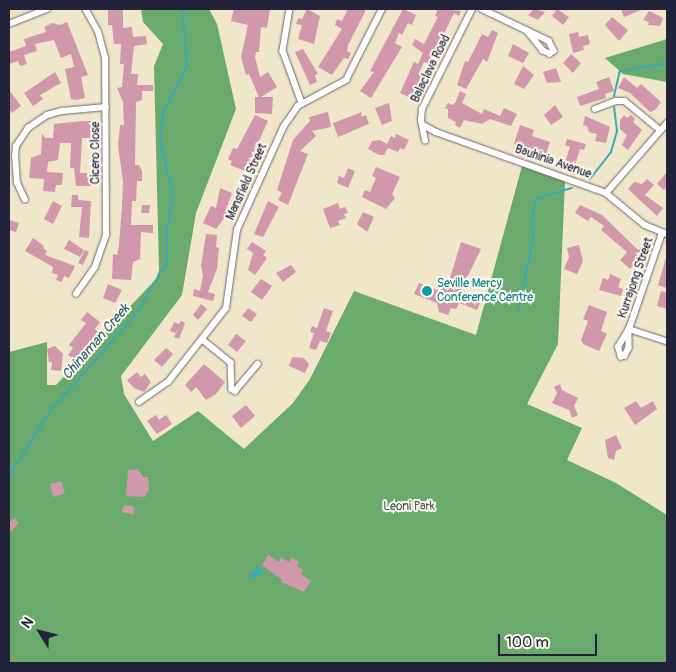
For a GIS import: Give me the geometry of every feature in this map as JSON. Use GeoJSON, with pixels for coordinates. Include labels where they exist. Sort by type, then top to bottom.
{"type":"FeatureCollection","features":[{"type":"Feature","properties":{"kind":"street"},"geometry":{"type":"LineString","coordinates":[[9,24],[47,9]]}},
{"type":"Feature","properties":{"kind":"street","name":"Cicero Close"},"geometry":{"type":"LineString","coordinates":[[76,294],[95,267],[106,235],[104,49],[85,9]]}},
{"type":"Feature","properties":{"kind":"street"},"geometry":{"type":"LineString","coordinates":[[290,9],[283,52],[302,103]]}},
{"type":"Feature","properties":{"kind":"street","name":"Mansfield Street"},"geometry":{"type":"LineString","coordinates":[[139,402],[160,390],[203,340],[230,300],[235,238],[240,221],[284,126],[302,103],[346,80],[382,9]]}},
{"type":"Feature","properties":{"kind":"street","name":"Balaclava Road"},"geometry":{"type":"LineString","coordinates":[[425,141],[422,109],[472,9]]}},
{"type":"Feature","properties":{"kind":"street"},"geometry":{"type":"LineString","coordinates":[[482,9],[552,43],[554,51],[550,54],[542,51],[527,31]]}},
{"type":"Feature","properties":{"kind":"street"},"geometry":{"type":"LineString","coordinates":[[596,109],[616,101],[625,101],[659,130]]}},
{"type":"Feature","properties":{"kind":"street"},"geometry":{"type":"LineString","coordinates":[[26,200],[17,183],[15,156],[21,136],[46,115],[106,107]]}},
{"type":"Feature","properties":{"kind":"street"},"geometry":{"type":"LineString","coordinates":[[606,193],[667,123]]}},
{"type":"Feature","properties":{"kind":"street","name":"Bauhinia Avenue"},"geometry":{"type":"LineString","coordinates":[[423,125],[436,132],[606,193],[645,225],[665,234]]}},
{"type":"Feature","properties":{"kind":"street","name":"Kurrajong Street"},"geometry":{"type":"LineString","coordinates":[[665,234],[629,329],[667,341]]}},
{"type":"Feature","properties":{"kind":"street"},"geometry":{"type":"LineString","coordinates":[[203,340],[231,363],[232,389],[235,391],[258,364]]}},
{"type":"Feature","properties":{"kind":"green space","name":"Leoni Park"},"geometry":{"type":"Polygon","coordinates":[[[141,9],[209,9],[217,24],[236,109],[196,213],[182,295],[121,376],[124,394],[153,441],[198,411],[244,449],[293,403],[310,379],[354,291],[476,335],[522,166],[565,181],[558,344],[527,404],[582,428],[567,460],[616,483],[667,515],[667,663],[9,663],[9,352],[47,342],[47,385],[56,385],[156,279],[159,270],[154,66],[163,44],[143,22],[141,9]]]}},
{"type":"Feature","properties":{"kind":"green space"},"geometry":{"type":"Polygon","coordinates":[[[667,39],[667,82],[623,74],[605,58],[667,39]]]}},
{"type":"Feature","properties":{"kind":"water"},"geometry":{"type":"Polygon","coordinates":[[[258,566],[263,573],[253,579],[249,578],[258,566]]]}},
{"type":"Feature","properties":{"kind":"building"},"geometry":{"type":"Polygon","coordinates":[[[234,9],[270,9],[267,28],[261,27],[259,52],[256,52],[255,57],[260,77],[268,72],[277,87],[261,97],[273,97],[272,114],[255,113],[255,97],[259,97],[249,74],[246,75],[241,57],[248,25],[231,21],[234,9]]]}},
{"type":"Feature","properties":{"kind":"building"},"geometry":{"type":"Polygon","coordinates":[[[307,9],[320,16],[314,44],[298,39],[302,25],[296,24],[298,18],[302,19],[307,9]]]}},
{"type":"Feature","properties":{"kind":"building"},"geometry":{"type":"Polygon","coordinates":[[[348,9],[365,9],[365,12],[348,45],[347,51],[351,53],[348,59],[344,58],[332,75],[318,67],[342,29],[335,25],[337,19],[342,21],[348,9]]]}},
{"type":"Feature","properties":{"kind":"building"},"geometry":{"type":"Polygon","coordinates":[[[403,9],[416,15],[412,25],[408,23],[402,35],[399,33],[395,43],[402,47],[371,98],[360,91],[374,72],[370,71],[403,9]]]}},
{"type":"Feature","properties":{"kind":"building"},"geometry":{"type":"Polygon","coordinates":[[[438,9],[461,11],[459,16],[454,13],[429,64],[424,62],[419,73],[424,75],[420,85],[410,98],[400,93],[414,62],[418,64],[423,53],[412,45],[415,39],[424,44],[438,17],[435,16],[438,9]]]}},
{"type":"Feature","properties":{"kind":"building"},"geometry":{"type":"Polygon","coordinates":[[[534,9],[545,12],[538,20],[528,15],[534,9]]]}},
{"type":"Feature","properties":{"kind":"building"},"geometry":{"type":"Polygon","coordinates":[[[557,9],[569,17],[563,25],[552,16],[557,9]]]}},
{"type":"Feature","properties":{"kind":"building"},"geometry":{"type":"Polygon","coordinates":[[[621,9],[643,9],[624,17],[621,9]]]}},
{"type":"Feature","properties":{"kind":"building"},"geometry":{"type":"Polygon","coordinates":[[[108,10],[123,10],[123,28],[132,27],[133,37],[146,36],[147,44],[134,46],[131,74],[138,74],[137,85],[153,85],[153,91],[142,91],[142,100],[136,102],[135,165],[139,165],[142,171],[142,181],[137,181],[136,201],[132,201],[131,225],[153,225],[153,233],[141,232],[140,259],[133,262],[131,280],[112,279],[113,254],[117,255],[119,245],[122,205],[123,181],[118,146],[120,125],[124,125],[123,102],[117,88],[122,87],[124,64],[120,64],[121,44],[114,44],[112,25],[108,25],[108,10]]]}},
{"type":"Feature","properties":{"kind":"building"},"geometry":{"type":"Polygon","coordinates":[[[649,11],[663,18],[660,26],[648,25],[649,22],[643,20],[649,11]]]}},
{"type":"Feature","properties":{"kind":"building"},"geometry":{"type":"Polygon","coordinates":[[[612,17],[628,30],[619,41],[605,25],[612,17]]]}},
{"type":"Feature","properties":{"kind":"building"},"geometry":{"type":"Polygon","coordinates":[[[67,22],[88,75],[81,77],[85,98],[76,100],[71,99],[65,69],[74,67],[71,54],[61,58],[54,40],[35,44],[37,51],[24,55],[27,64],[20,66],[18,61],[9,64],[9,52],[26,46],[24,39],[46,32],[44,27],[52,23],[60,25],[67,22]]]}},
{"type":"Feature","properties":{"kind":"building"},"geometry":{"type":"Polygon","coordinates":[[[492,30],[498,33],[487,62],[483,59],[466,89],[457,85],[465,61],[468,62],[482,34],[488,37],[492,30]]]}},
{"type":"Feature","properties":{"kind":"building"},"geometry":{"type":"Polygon","coordinates":[[[578,32],[579,37],[588,35],[590,44],[583,46],[584,50],[573,53],[569,34],[578,32]]]}},
{"type":"Feature","properties":{"kind":"building"},"geometry":{"type":"Polygon","coordinates":[[[513,44],[529,53],[523,63],[508,56],[513,44]]]}},
{"type":"Feature","properties":{"kind":"building"},"geometry":{"type":"Polygon","coordinates":[[[303,49],[318,74],[315,75],[317,82],[310,85],[295,52],[303,49]]]}},
{"type":"Feature","properties":{"kind":"building"},"geometry":{"type":"Polygon","coordinates":[[[571,54],[581,63],[573,73],[563,63],[571,54]]]}},
{"type":"Feature","properties":{"kind":"building"},"geometry":{"type":"Polygon","coordinates":[[[523,66],[534,75],[524,89],[514,84],[523,66]]]}},
{"type":"Feature","properties":{"kind":"building"},"geometry":{"type":"Polygon","coordinates":[[[556,68],[561,82],[547,83],[543,72],[556,68]]]}},
{"type":"Feature","properties":{"kind":"building"},"geometry":{"type":"Polygon","coordinates":[[[55,72],[61,83],[40,95],[43,99],[33,106],[24,93],[55,72]]]}},
{"type":"Feature","properties":{"kind":"building"},"geometry":{"type":"Polygon","coordinates":[[[609,77],[614,91],[605,94],[606,98],[580,106],[577,97],[599,89],[596,82],[609,77]]]}},
{"type":"Feature","properties":{"kind":"building"},"geometry":{"type":"Polygon","coordinates":[[[624,77],[637,88],[641,84],[661,102],[655,110],[650,112],[630,93],[618,88],[624,77]]]}},
{"type":"Feature","properties":{"kind":"building"},"geometry":{"type":"Polygon","coordinates":[[[9,90],[21,106],[12,113],[9,109],[9,90]]]}},
{"type":"Feature","properties":{"kind":"building"},"geometry":{"type":"Polygon","coordinates":[[[460,91],[466,94],[462,103],[482,114],[484,109],[500,116],[504,108],[517,114],[511,126],[490,119],[482,124],[464,120],[460,128],[455,125],[456,122],[448,118],[448,109],[445,108],[448,103],[452,105],[455,103],[460,91]]]}},
{"type":"Feature","properties":{"kind":"building"},"geometry":{"type":"Polygon","coordinates":[[[389,103],[392,121],[382,125],[375,108],[389,103]]]}},
{"type":"Feature","properties":{"kind":"building"},"geometry":{"type":"Polygon","coordinates":[[[555,105],[563,117],[551,125],[544,115],[555,105]]]}},
{"type":"Feature","properties":{"kind":"building"},"geometry":{"type":"Polygon","coordinates":[[[328,112],[331,127],[312,131],[316,136],[300,151],[308,154],[288,205],[278,200],[282,193],[277,190],[293,140],[310,121],[309,117],[328,112]]]}},
{"type":"Feature","properties":{"kind":"building"},"geometry":{"type":"Polygon","coordinates":[[[362,112],[361,117],[366,115],[369,124],[338,137],[333,123],[362,112]]]}},
{"type":"Feature","properties":{"kind":"building"},"geometry":{"type":"Polygon","coordinates":[[[255,115],[268,121],[245,171],[230,165],[232,161],[228,159],[233,148],[237,149],[255,115]]]}},
{"type":"Feature","properties":{"kind":"building"},"geometry":{"type":"Polygon","coordinates":[[[624,115],[627,118],[631,115],[635,119],[633,122],[642,130],[628,150],[622,145],[627,135],[620,129],[620,120],[624,115]]]}},
{"type":"Feature","properties":{"kind":"building"},"geometry":{"type":"Polygon","coordinates":[[[585,116],[610,127],[606,143],[595,141],[597,134],[589,132],[587,126],[583,125],[585,116]]]}},
{"type":"Feature","properties":{"kind":"building"},"geometry":{"type":"Polygon","coordinates":[[[93,121],[92,138],[82,138],[80,173],[87,173],[87,178],[92,178],[91,186],[76,186],[74,168],[70,168],[71,143],[60,143],[58,160],[48,162],[47,172],[63,173],[62,185],[56,185],[55,192],[43,191],[44,179],[29,178],[31,158],[41,154],[42,133],[45,138],[53,138],[54,124],[93,121]]]}},
{"type":"Feature","properties":{"kind":"building"},"geometry":{"type":"Polygon","coordinates":[[[520,125],[534,130],[532,136],[550,142],[546,154],[514,144],[520,125]]]}},
{"type":"Feature","properties":{"kind":"building"},"geometry":{"type":"Polygon","coordinates":[[[396,134],[409,140],[404,150],[400,148],[398,152],[388,148],[384,155],[379,155],[368,149],[372,141],[380,140],[387,144],[391,136],[395,138],[396,134]]]}},
{"type":"Feature","properties":{"kind":"building"},"geometry":{"type":"Polygon","coordinates":[[[567,139],[586,144],[584,150],[580,149],[575,165],[565,162],[570,147],[565,145],[567,139]]]}},
{"type":"Feature","properties":{"kind":"building"},"geometry":{"type":"Polygon","coordinates":[[[376,167],[400,177],[392,194],[395,198],[386,209],[362,197],[365,190],[370,192],[376,178],[372,176],[376,167]]]}},
{"type":"Feature","properties":{"kind":"building"},"geometry":{"type":"Polygon","coordinates":[[[348,168],[355,171],[348,188],[337,183],[339,176],[344,178],[348,168]]]}},
{"type":"Feature","properties":{"kind":"building"},"geometry":{"type":"Polygon","coordinates":[[[667,172],[667,186],[664,190],[657,184],[667,172]]]}},
{"type":"Feature","properties":{"kind":"building"},"geometry":{"type":"Polygon","coordinates":[[[647,179],[654,185],[645,195],[663,208],[657,216],[628,189],[634,182],[642,184],[647,179]]]}},
{"type":"Feature","properties":{"kind":"building"},"geometry":{"type":"Polygon","coordinates":[[[220,188],[232,193],[225,212],[228,213],[216,229],[203,223],[211,206],[216,208],[220,188]]]}},
{"type":"Feature","properties":{"kind":"building"},"geometry":{"type":"Polygon","coordinates":[[[72,195],[78,195],[78,200],[91,201],[89,238],[79,237],[82,207],[71,207],[72,195]]]}},
{"type":"Feature","properties":{"kind":"building"},"geometry":{"type":"Polygon","coordinates":[[[53,201],[62,206],[53,224],[44,219],[53,201]]]}},
{"type":"Feature","properties":{"kind":"building"},"geometry":{"type":"Polygon","coordinates":[[[268,201],[279,207],[263,237],[254,234],[268,201]]]}},
{"type":"Feature","properties":{"kind":"building"},"geometry":{"type":"Polygon","coordinates":[[[338,203],[340,209],[345,207],[348,213],[344,214],[346,218],[338,221],[340,225],[330,228],[323,209],[338,203]]]}},
{"type":"Feature","properties":{"kind":"building"},"geometry":{"type":"Polygon","coordinates":[[[142,205],[150,205],[149,213],[141,213],[142,205]]]}},
{"type":"Feature","properties":{"kind":"building"},"geometry":{"type":"Polygon","coordinates":[[[580,205],[602,215],[638,250],[641,247],[646,251],[630,269],[620,260],[627,252],[601,230],[604,226],[591,217],[588,221],[575,213],[580,205]]]}},
{"type":"Feature","properties":{"kind":"building"},"geometry":{"type":"Polygon","coordinates":[[[363,212],[374,217],[367,232],[357,224],[363,212]]]}},
{"type":"Feature","properties":{"kind":"building"},"geometry":{"type":"Polygon","coordinates":[[[10,220],[19,223],[16,232],[9,230],[10,220]]]}},
{"type":"Feature","properties":{"kind":"building"},"geometry":{"type":"Polygon","coordinates":[[[206,234],[217,235],[216,247],[219,248],[217,269],[208,292],[215,294],[213,301],[193,296],[194,289],[200,291],[203,275],[201,266],[206,234]]]}},
{"type":"Feature","properties":{"kind":"building"},"geometry":{"type":"Polygon","coordinates":[[[33,238],[44,246],[43,248],[47,251],[45,255],[75,266],[69,278],[64,276],[62,282],[56,280],[58,275],[52,273],[53,267],[25,251],[33,238]]]}},
{"type":"Feature","properties":{"kind":"building"},"geometry":{"type":"Polygon","coordinates":[[[69,240],[84,250],[80,257],[64,249],[69,240]]]}},
{"type":"Feature","properties":{"kind":"building"},"geometry":{"type":"Polygon","coordinates":[[[252,242],[266,251],[263,255],[267,258],[255,275],[248,270],[253,253],[247,249],[252,242]]]}},
{"type":"Feature","properties":{"kind":"building","name":"Seville Mercy Conference Centre"},"geometry":{"type":"Polygon","coordinates":[[[461,242],[481,249],[461,290],[482,298],[477,310],[459,303],[456,309],[451,308],[448,315],[439,312],[437,303],[414,294],[419,283],[440,291],[442,283],[448,285],[461,242]]]}},
{"type":"Feature","properties":{"kind":"building"},"geometry":{"type":"Polygon","coordinates":[[[579,245],[583,261],[577,274],[564,269],[569,257],[567,248],[579,245]]]}},
{"type":"Feature","properties":{"kind":"building"},"geometry":{"type":"Polygon","coordinates":[[[85,250],[89,252],[83,265],[78,263],[85,250]]]}},
{"type":"Feature","properties":{"kind":"building"},"geometry":{"type":"Polygon","coordinates":[[[667,258],[667,288],[658,285],[667,258]]]}},
{"type":"Feature","properties":{"kind":"building"},"geometry":{"type":"Polygon","coordinates":[[[291,265],[296,272],[283,282],[276,273],[291,265]]]}},
{"type":"Feature","properties":{"kind":"building"},"geometry":{"type":"Polygon","coordinates":[[[610,274],[621,279],[618,287],[623,289],[621,296],[599,290],[603,278],[608,280],[610,274]]]}},
{"type":"Feature","properties":{"kind":"building"},"geometry":{"type":"Polygon","coordinates":[[[261,279],[272,286],[262,300],[251,292],[261,279]]]}},
{"type":"Feature","properties":{"kind":"building"},"geometry":{"type":"Polygon","coordinates":[[[108,284],[122,290],[115,303],[103,298],[108,284]]]}},
{"type":"Feature","properties":{"kind":"building"},"geometry":{"type":"Polygon","coordinates":[[[661,291],[667,293],[667,309],[657,306],[661,291]]]}},
{"type":"Feature","properties":{"kind":"building"},"geometry":{"type":"Polygon","coordinates":[[[201,304],[207,309],[198,320],[193,315],[201,304]]]}},
{"type":"Feature","properties":{"kind":"building"},"geometry":{"type":"Polygon","coordinates":[[[589,305],[607,312],[601,331],[607,334],[599,351],[583,344],[581,340],[588,321],[583,319],[589,305]]]}},
{"type":"Feature","properties":{"kind":"building"},"geometry":{"type":"Polygon","coordinates":[[[248,308],[257,314],[251,322],[242,316],[248,308]]]}},
{"type":"Feature","properties":{"kind":"building"},"geometry":{"type":"Polygon","coordinates":[[[324,308],[333,311],[326,331],[331,333],[327,343],[320,341],[316,350],[309,348],[314,333],[310,332],[312,326],[317,328],[324,308]]]}},
{"type":"Feature","properties":{"kind":"building"},"geometry":{"type":"Polygon","coordinates":[[[87,312],[100,322],[95,329],[98,332],[75,360],[68,355],[73,348],[69,345],[86,323],[81,320],[87,312]]]}},
{"type":"Feature","properties":{"kind":"building"},"geometry":{"type":"Polygon","coordinates":[[[181,321],[185,323],[179,339],[174,337],[178,329],[175,333],[170,331],[174,322],[179,324],[181,321]]]}},
{"type":"Feature","properties":{"kind":"building"},"geometry":{"type":"Polygon","coordinates":[[[236,334],[246,341],[237,352],[228,345],[236,334]]]}},
{"type":"Feature","properties":{"kind":"building"},"geometry":{"type":"Polygon","coordinates":[[[55,346],[63,354],[61,371],[51,370],[52,362],[49,362],[47,349],[55,346]]]}},
{"type":"Feature","properties":{"kind":"building"},"geometry":{"type":"Polygon","coordinates":[[[166,348],[173,354],[162,367],[154,360],[166,348]]]}},
{"type":"Feature","properties":{"kind":"building"},"geometry":{"type":"Polygon","coordinates":[[[292,357],[304,358],[309,364],[305,373],[289,366],[292,357]]]}},
{"type":"Feature","properties":{"kind":"building"},"geometry":{"type":"Polygon","coordinates":[[[204,364],[225,382],[216,394],[206,400],[196,387],[191,392],[185,385],[204,364]]]}},
{"type":"Feature","properties":{"kind":"building"},"geometry":{"type":"Polygon","coordinates":[[[137,372],[141,377],[145,374],[151,382],[144,392],[134,388],[127,380],[137,372]]]}},
{"type":"Feature","properties":{"kind":"building"},"geometry":{"type":"Polygon","coordinates":[[[560,384],[562,390],[578,398],[574,406],[578,415],[572,418],[569,410],[552,403],[557,393],[554,387],[560,384]]]}},
{"type":"Feature","properties":{"kind":"building"},"geometry":{"type":"Polygon","coordinates":[[[636,401],[641,408],[653,401],[657,409],[635,425],[624,408],[636,401]]]}},
{"type":"Feature","properties":{"kind":"building"},"geometry":{"type":"Polygon","coordinates":[[[246,405],[255,416],[241,428],[232,416],[246,405]]]}},
{"type":"Feature","properties":{"kind":"building"},"geometry":{"type":"Polygon","coordinates":[[[156,415],[159,420],[166,415],[172,424],[157,434],[147,421],[156,415]]]}},
{"type":"Feature","properties":{"kind":"building"},"geometry":{"type":"Polygon","coordinates":[[[616,435],[622,448],[616,451],[614,460],[608,458],[605,440],[616,435]]]}},
{"type":"Feature","properties":{"kind":"building"},"geometry":{"type":"Polygon","coordinates":[[[138,469],[143,477],[148,477],[149,489],[145,497],[126,496],[128,470],[138,469]]]}},
{"type":"Feature","properties":{"kind":"building"},"geometry":{"type":"Polygon","coordinates":[[[61,481],[65,494],[53,497],[50,484],[61,481]]]}},
{"type":"Feature","properties":{"kind":"building"},"geometry":{"type":"Polygon","coordinates":[[[124,505],[133,506],[134,515],[122,512],[124,505]]]}},
{"type":"Feature","properties":{"kind":"building"},"geometry":{"type":"Polygon","coordinates":[[[14,518],[19,523],[9,533],[9,523],[14,518]]]}},
{"type":"Feature","properties":{"kind":"building"},"geometry":{"type":"Polygon","coordinates":[[[268,555],[279,562],[281,557],[289,562],[292,557],[299,562],[297,566],[303,570],[301,574],[311,581],[304,592],[281,582],[282,580],[262,565],[268,555]]]}},
{"type":"Feature","properties":{"kind":"waterway","name":"Chinaman Creek"},"geometry":{"type":"LineString","coordinates":[[9,476],[50,411],[135,315],[167,262],[167,228],[173,195],[160,140],[163,112],[187,66],[182,9]]}},
{"type":"Feature","properties":{"kind":"waterway"},"geometry":{"type":"LineString","coordinates":[[614,96],[620,71],[667,63]]}},
{"type":"Feature","properties":{"kind":"waterway"},"geometry":{"type":"LineString","coordinates":[[590,179],[611,152],[617,131],[614,107]]}},
{"type":"Feature","properties":{"kind":"waterway"},"geometry":{"type":"LineString","coordinates":[[519,307],[533,240],[532,216],[537,198],[572,188]]}},
{"type":"Feature","properties":{"kind":"place","name":"Seville Mercy Conference Centre"},"geometry":{"type":"Point","coordinates":[427,291]}}]}
